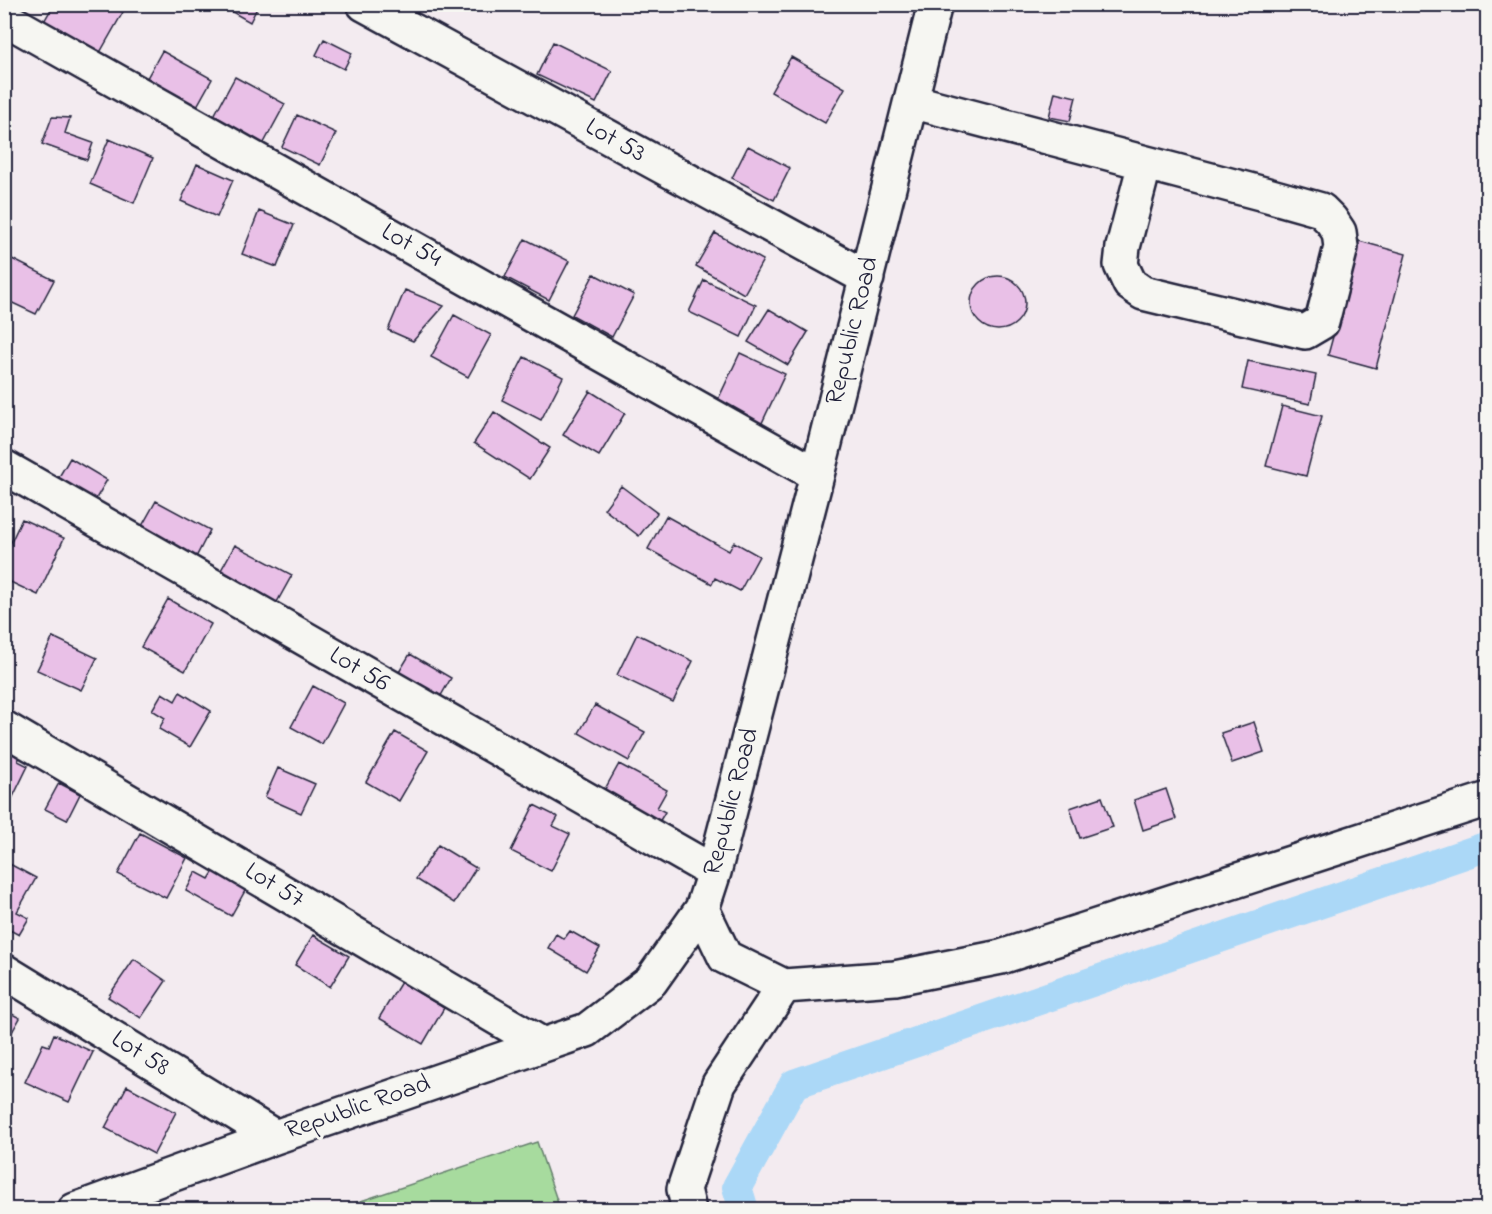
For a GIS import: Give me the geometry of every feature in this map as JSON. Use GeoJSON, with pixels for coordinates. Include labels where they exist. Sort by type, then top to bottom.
{"type":"FeatureCollection","features":[{"type":"Feature","properties":{"kind":"street","name":"Lot 53"},"geometry":{"type":"LineString","coordinates":[[364,4],[867,278]]}},
{"type":"Feature","properties":{"kind":"street","name":"Republic Road"},"geometry":{"type":"LineString","coordinates":[[75,1209],[275,1137],[587,1030],[651,981],[702,909],[714,872],[817,475],[935,4]]}},
{"type":"Feature","properties":{"kind":"street","name":"Lot 54"},"geometry":{"type":"LineString","coordinates":[[4,18],[817,475]]}},
{"type":"Feature","properties":{"kind":"street"},"geometry":{"type":"LineString","coordinates":[[911,101],[1145,163],[1321,210],[1339,232],[1341,247],[1322,322],[1305,332],[1143,293],[1130,284],[1121,265],[1123,247],[1145,163]]}},
{"type":"Feature","properties":{"kind":"street","name":"Lot 56"},"geometry":{"type":"LineString","coordinates":[[4,467],[714,872]]}},
{"type":"Feature","properties":{"kind":"street","name":"Lot 57"},"geometry":{"type":"LineString","coordinates":[[4,728],[543,1045]]}},
{"type":"Feature","properties":{"kind":"street"},"geometry":{"type":"LineString","coordinates":[[702,909],[725,957],[784,986],[895,978],[1000,957],[1488,799]]}},
{"type":"Feature","properties":{"kind":"street","name":"Lot 58"},"geometry":{"type":"LineString","coordinates":[[4,970],[275,1137]]}},
{"type":"Feature","properties":{"kind":"street"},"geometry":{"type":"LineString","coordinates":[[689,1209],[684,1189],[719,1083],[784,986]]}},
{"type":"Feature","properties":{"kind":"green space"},"geometry":{"type":"Polygon","coordinates":[[[537,1142],[560,1209],[337,1209],[537,1142]]]}},
{"type":"Feature","properties":{"kind":"building"},"geometry":{"type":"Polygon","coordinates":[[[54,4],[109,4],[123,12],[98,56],[42,25],[54,4]]]}},
{"type":"Feature","properties":{"kind":"building"},"geometry":{"type":"Polygon","coordinates":[[[218,4],[259,4],[250,22],[218,4]]]}},
{"type":"Feature","properties":{"kind":"building"},"geometry":{"type":"Polygon","coordinates":[[[324,39],[352,53],[344,69],[316,55],[324,39]]]}},
{"type":"Feature","properties":{"kind":"building"},"geometry":{"type":"Polygon","coordinates":[[[553,42],[612,71],[596,103],[537,75],[553,42]]]}},
{"type":"Feature","properties":{"kind":"building"},"geometry":{"type":"Polygon","coordinates":[[[162,51],[212,79],[192,115],[142,87],[162,51]]]}},
{"type":"Feature","properties":{"kind":"building"},"geometry":{"type":"Polygon","coordinates":[[[791,57],[845,88],[825,123],[771,92],[791,57]]]}},
{"type":"Feature","properties":{"kind":"building"},"geometry":{"type":"Polygon","coordinates":[[[235,77],[285,104],[259,152],[209,125],[235,77]]]}},
{"type":"Feature","properties":{"kind":"building"},"geometry":{"type":"Polygon","coordinates":[[[1055,92],[1076,97],[1070,121],[1049,117],[1055,92]]]}},
{"type":"Feature","properties":{"kind":"building"},"geometry":{"type":"Polygon","coordinates":[[[297,115],[336,133],[320,165],[282,147],[297,115]]]}},
{"type":"Feature","properties":{"kind":"building"},"geometry":{"type":"Polygon","coordinates":[[[52,117],[70,118],[65,133],[93,143],[87,160],[42,144],[52,117]]]}},
{"type":"Feature","properties":{"kind":"building"},"geometry":{"type":"Polygon","coordinates":[[[109,139],[153,158],[134,203],[90,184],[109,139]]]}},
{"type":"Feature","properties":{"kind":"building"},"geometry":{"type":"Polygon","coordinates":[[[748,146],[790,168],[774,200],[732,178],[748,146]]]}},
{"type":"Feature","properties":{"kind":"building"},"geometry":{"type":"Polygon","coordinates":[[[197,164],[233,180],[217,217],[181,201],[197,164]]]}},
{"type":"Feature","properties":{"kind":"building"},"geometry":{"type":"Polygon","coordinates":[[[259,211],[294,225],[277,267],[242,254],[259,211]]]}},
{"type":"Feature","properties":{"kind":"building"},"geometry":{"type":"Polygon","coordinates":[[[715,233],[763,260],[744,294],[696,266],[715,233]]]}},
{"type":"Feature","properties":{"kind":"building"},"geometry":{"type":"Polygon","coordinates":[[[525,239],[569,261],[549,300],[505,277],[525,239]]]}},
{"type":"Feature","properties":{"kind":"building"},"geometry":{"type":"Polygon","coordinates":[[[1359,241],[1406,254],[1376,368],[1328,355],[1359,241]]]}},
{"type":"Feature","properties":{"kind":"building"},"geometry":{"type":"Polygon","coordinates":[[[4,255],[54,280],[36,314],[4,299],[4,255]]]}},
{"type":"Feature","properties":{"kind":"building"},"geometry":{"type":"Polygon","coordinates":[[[594,274],[634,295],[612,337],[572,315],[594,274]]]}},
{"type":"Feature","properties":{"kind":"building"},"geometry":{"type":"Polygon","coordinates":[[[993,276],[1003,276],[1017,284],[1023,293],[1025,303],[1023,313],[1017,322],[1003,330],[993,330],[976,318],[971,308],[971,298],[983,281],[993,276]]]}},
{"type":"Feature","properties":{"kind":"building"},"geometry":{"type":"Polygon","coordinates":[[[704,280],[756,305],[741,337],[689,312],[704,280]]]}},
{"type":"Feature","properties":{"kind":"building"},"geometry":{"type":"Polygon","coordinates":[[[405,290],[444,306],[413,341],[388,330],[405,290]]]}},
{"type":"Feature","properties":{"kind":"building"},"geometry":{"type":"Polygon","coordinates":[[[769,309],[808,332],[788,365],[748,342],[769,309]]]}},
{"type":"Feature","properties":{"kind":"building"},"geometry":{"type":"Polygon","coordinates":[[[454,315],[491,335],[468,377],[431,357],[454,315]]]}},
{"type":"Feature","properties":{"kind":"building"},"geometry":{"type":"Polygon","coordinates":[[[740,353],[785,374],[760,427],[715,406],[740,353]]]}},
{"type":"Feature","properties":{"kind":"building"},"geometry":{"type":"Polygon","coordinates":[[[524,357],[563,377],[541,420],[502,400],[524,357]]]}},
{"type":"Feature","properties":{"kind":"building"},"geometry":{"type":"Polygon","coordinates":[[[1248,361],[1316,375],[1310,404],[1242,389],[1248,361]]]}},
{"type":"Feature","properties":{"kind":"building"},"geometry":{"type":"Polygon","coordinates":[[[590,391],[625,413],[599,456],[563,435],[590,391]]]}},
{"type":"Feature","properties":{"kind":"building"},"geometry":{"type":"Polygon","coordinates":[[[1282,406],[1322,416],[1306,476],[1266,466],[1282,406]]]}},
{"type":"Feature","properties":{"kind":"building"},"geometry":{"type":"Polygon","coordinates":[[[494,412],[550,448],[530,479],[474,443],[494,412]]]}},
{"type":"Feature","properties":{"kind":"building"},"geometry":{"type":"Polygon","coordinates":[[[70,458],[107,480],[90,509],[53,487],[70,458]]]}},
{"type":"Feature","properties":{"kind":"building"},"geometry":{"type":"Polygon","coordinates":[[[621,486],[657,513],[639,536],[604,509],[621,486]]]}},
{"type":"Feature","properties":{"kind":"building"},"geometry":{"type":"Polygon","coordinates":[[[156,501],[210,530],[192,565],[137,535],[156,501]]]}},
{"type":"Feature","properties":{"kind":"building"},"geometry":{"type":"Polygon","coordinates":[[[666,516],[729,551],[734,542],[759,556],[740,591],[715,578],[712,584],[648,549],[666,516]]]}},
{"type":"Feature","properties":{"kind":"building"},"geometry":{"type":"Polygon","coordinates":[[[22,519],[64,538],[38,595],[4,579],[4,557],[22,519]]]}},
{"type":"Feature","properties":{"kind":"building"},"geometry":{"type":"Polygon","coordinates":[[[235,545],[292,575],[272,611],[215,581],[235,545]]]}},
{"type":"Feature","properties":{"kind":"building"},"geometry":{"type":"Polygon","coordinates":[[[168,599],[211,624],[185,671],[141,647],[168,599]]]}},
{"type":"Feature","properties":{"kind":"building"},"geometry":{"type":"Polygon","coordinates":[[[637,634],[693,661],[673,702],[617,675],[637,634]]]}},
{"type":"Feature","properties":{"kind":"building"},"geometry":{"type":"Polygon","coordinates":[[[53,637],[97,658],[81,690],[37,670],[53,637]]]}},
{"type":"Feature","properties":{"kind":"building"},"geometry":{"type":"Polygon","coordinates":[[[410,654],[451,678],[435,706],[393,682],[410,654]]]}},
{"type":"Feature","properties":{"kind":"building"},"geometry":{"type":"Polygon","coordinates":[[[313,686],[344,703],[322,744],[291,727],[313,686]]]}},
{"type":"Feature","properties":{"kind":"building"},"geometry":{"type":"Polygon","coordinates":[[[180,692],[211,711],[190,747],[159,729],[165,718],[152,710],[162,693],[175,701],[180,692]]]}},
{"type":"Feature","properties":{"kind":"building"},"geometry":{"type":"Polygon","coordinates":[[[595,705],[645,732],[629,761],[579,733],[595,705]]]}},
{"type":"Feature","properties":{"kind":"building"},"geometry":{"type":"Polygon","coordinates":[[[1254,722],[1264,752],[1232,763],[1221,733],[1254,722]]]}},
{"type":"Feature","properties":{"kind":"building"},"geometry":{"type":"Polygon","coordinates":[[[395,732],[428,751],[399,801],[366,782],[395,732]]]}},
{"type":"Feature","properties":{"kind":"building"},"geometry":{"type":"Polygon","coordinates":[[[4,744],[22,752],[18,761],[28,766],[10,803],[4,800],[4,744]]]}},
{"type":"Feature","properties":{"kind":"building"},"geometry":{"type":"Polygon","coordinates":[[[619,764],[667,790],[657,808],[665,812],[655,829],[600,798],[619,764]]]}},
{"type":"Feature","properties":{"kind":"building"},"geometry":{"type":"Polygon","coordinates":[[[278,768],[315,784],[301,813],[265,797],[278,768]]]}},
{"type":"Feature","properties":{"kind":"building"},"geometry":{"type":"Polygon","coordinates":[[[59,783],[80,794],[67,820],[45,809],[59,783]]]}},
{"type":"Feature","properties":{"kind":"building"},"geometry":{"type":"Polygon","coordinates":[[[1166,789],[1176,819],[1143,830],[1134,800],[1166,789]]]}},
{"type":"Feature","properties":{"kind":"building"},"geometry":{"type":"Polygon","coordinates":[[[1102,797],[1113,827],[1080,838],[1070,808],[1102,797]]]}},
{"type":"Feature","properties":{"kind":"building"},"geometry":{"type":"Polygon","coordinates":[[[534,805],[558,817],[553,826],[570,834],[551,871],[511,851],[534,805]]]}},
{"type":"Feature","properties":{"kind":"building"},"geometry":{"type":"Polygon","coordinates":[[[140,833],[187,858],[166,898],[118,874],[140,833]]]}},
{"type":"Feature","properties":{"kind":"building"},"geometry":{"type":"Polygon","coordinates":[[[438,845],[476,868],[454,903],[416,879],[438,845]]]}},
{"type":"Feature","properties":{"kind":"building"},"geometry":{"type":"Polygon","coordinates":[[[4,861],[36,878],[17,912],[29,918],[19,935],[10,930],[6,937],[4,936],[4,861]]]}},
{"type":"Feature","properties":{"kind":"building"},"geometry":{"type":"Polygon","coordinates":[[[214,871],[246,889],[231,916],[186,891],[196,872],[209,879],[214,871]]]}},
{"type":"Feature","properties":{"kind":"building"},"geometry":{"type":"Polygon","coordinates":[[[570,931],[600,948],[586,971],[548,948],[556,934],[564,939],[570,931]]]}},
{"type":"Feature","properties":{"kind":"building"},"geometry":{"type":"Polygon","coordinates":[[[313,935],[349,956],[330,987],[295,965],[313,935]]]}},
{"type":"Feature","properties":{"kind":"building"},"geometry":{"type":"Polygon","coordinates":[[[134,959],[166,981],[141,1018],[108,997],[134,959]]]}},
{"type":"Feature","properties":{"kind":"building"},"geometry":{"type":"Polygon","coordinates":[[[401,982],[444,1008],[423,1044],[379,1018],[401,982]]]}},
{"type":"Feature","properties":{"kind":"building"},"geometry":{"type":"Polygon","coordinates":[[[4,1010],[20,1018],[4,1046],[4,1010]]]}},
{"type":"Feature","properties":{"kind":"building"},"geometry":{"type":"Polygon","coordinates":[[[54,1034],[93,1052],[69,1102],[25,1082],[43,1044],[49,1046],[54,1034]]]}},
{"type":"Feature","properties":{"kind":"building"},"geometry":{"type":"Polygon","coordinates":[[[127,1086],[176,1112],[154,1154],[105,1128],[127,1086]]]}},
{"type":"Feature","properties":{"kind":"waterway"},"geometry":{"type":"LineString","coordinates":[[744,1210],[737,1187],[794,1084],[1488,846]]}}]}
